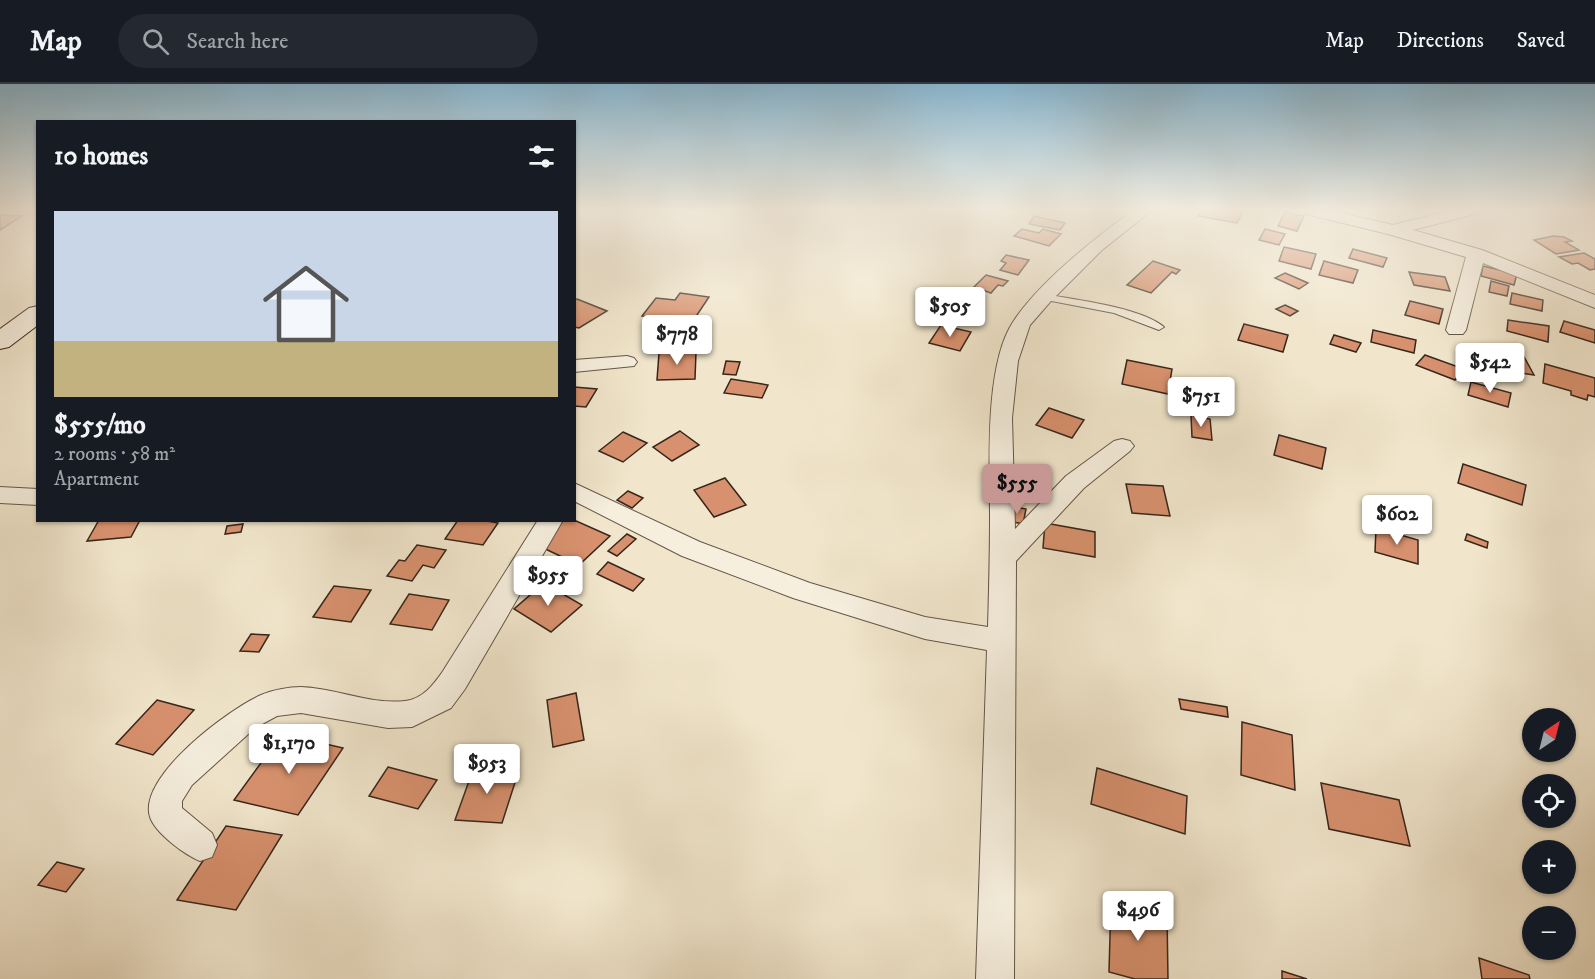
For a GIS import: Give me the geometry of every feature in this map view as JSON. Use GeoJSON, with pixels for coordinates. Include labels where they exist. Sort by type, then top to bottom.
{"type":"FeatureCollection","features":[{"type":"Feature","properties":{"kind":"street"},"geometry":{"type":"LineString","coordinates":[[995,979],[1003,558],[1001,418],[1008,361],[1021,324],[1044,297],[1089,253]]}},
{"type":"Feature","properties":{"kind":"street"},"geometry":{"type":"LineString","coordinates":[[1472,253],[1595,302]]}},
{"type":"Feature","properties":{"kind":"street"},"geometry":{"type":"LineString","coordinates":[[1456,330],[1476,254]]}},
{"type":"Feature","properties":{"kind":"street"},"geometry":{"type":"LineString","coordinates":[[0,341],[36,314]]}},
{"type":"Feature","properties":{"kind":"street"},"geometry":{"type":"LineString","coordinates":[[576,366],[627,362]]}},
{"type":"Feature","properties":{"kind":"street"},"geometry":{"type":"LineString","coordinates":[[1003,558],[1075,482],[1122,446]]}},
{"type":"Feature","properties":{"kind":"street"},"geometry":{"type":"LineString","coordinates":[[576,492],[691,549],[803,591],[925,628],[1002,641]]}},
{"type":"Feature","properties":{"kind":"street"},"geometry":{"type":"LineString","coordinates":[[0,495],[36,497]]}},
{"type":"Feature","properties":{"kind":"street"},"geometry":{"type":"LineString","coordinates":[[200,845],[166,815],[165,798],[181,775],[244,719],[272,704],[301,700],[388,715],[412,714],[440,699],[454,680],[550,522]]}},
{"type":"Feature","properties":{"kind":"lane"},"geometry":{"type":"LineString","coordinates":[[1044,297],[1144,319],[1159,327]]}},
{"type":"Feature","properties":{"kind":"building"},"geometry":{"type":"Polygon","coordinates":[[[1282,253],[1316,254],[1311,269],[1279,261],[1282,253]]]}},
{"type":"Feature","properties":{"kind":"building"},"geometry":{"type":"Polygon","coordinates":[[[1351,253],[1367,253],[1387,258],[1383,267],[1349,258],[1351,253]]]}},
{"type":"Feature","properties":{"kind":"building"},"geometry":{"type":"Polygon","coordinates":[[[1584,253],[1595,259],[1595,269],[1590,270],[1578,263],[1572,264],[1559,257],[1584,253]]]}},
{"type":"Feature","properties":{"kind":"building"},"geometry":{"type":"Polygon","coordinates":[[[1006,255],[1029,260],[1018,275],[1000,270],[1006,263],[1001,261],[1006,255]]]}},
{"type":"Feature","properties":{"kind":"building"},"geometry":{"type":"Polygon","coordinates":[[[1153,261],[1180,270],[1176,274],[1172,272],[1151,293],[1127,285],[1153,261]]]}},
{"type":"Feature","properties":{"kind":"building"},"geometry":{"type":"Polygon","coordinates":[[[1324,261],[1358,270],[1353,283],[1319,275],[1324,261]]]}},
{"type":"Feature","properties":{"kind":"building"},"geometry":{"type":"Polygon","coordinates":[[[1483,266],[1517,274],[1514,285],[1481,276],[1483,266]]]}},
{"type":"Feature","properties":{"kind":"building"},"geometry":{"type":"Polygon","coordinates":[[[1409,272],[1445,277],[1450,291],[1414,285],[1409,272]]]}},
{"type":"Feature","properties":{"kind":"building"},"geometry":{"type":"Polygon","coordinates":[[[1285,273],[1308,283],[1299,289],[1275,278],[1285,273]]]}},
{"type":"Feature","properties":{"kind":"building"},"geometry":{"type":"Polygon","coordinates":[[[986,275],[1008,281],[1003,286],[998,285],[991,293],[974,287],[986,275]]]}},
{"type":"Feature","properties":{"kind":"building"},"geometry":{"type":"Polygon","coordinates":[[[1491,281],[1509,286],[1507,296],[1489,292],[1491,281]]]}},
{"type":"Feature","properties":{"kind":"building"},"geometry":{"type":"Polygon","coordinates":[[[680,293],[709,297],[691,324],[642,316],[656,298],[675,300],[680,293]]]}},
{"type":"Feature","properties":{"kind":"building"},"geometry":{"type":"Polygon","coordinates":[[[1512,293],[1543,300],[1542,311],[1510,304],[1512,293]]]}},
{"type":"Feature","properties":{"kind":"building"},"geometry":{"type":"Polygon","coordinates":[[[576,299],[607,311],[579,328],[576,327],[576,299]]]}},
{"type":"Feature","properties":{"kind":"building"},"geometry":{"type":"Polygon","coordinates":[[[1410,301],[1443,309],[1439,324],[1405,315],[1410,301]]]}},
{"type":"Feature","properties":{"kind":"building"},"geometry":{"type":"Polygon","coordinates":[[[1285,305],[1298,311],[1290,316],[1276,309],[1285,305]]]}},
{"type":"Feature","properties":{"kind":"building"},"geometry":{"type":"Polygon","coordinates":[[[1508,320],[1549,326],[1548,342],[1507,331],[1508,320]]]}},
{"type":"Feature","properties":{"kind":"building"},"geometry":{"type":"Polygon","coordinates":[[[1564,321],[1595,330],[1595,343],[1560,332],[1564,321]]]}},
{"type":"Feature","properties":{"kind":"building"},"geometry":{"type":"Polygon","coordinates":[[[1244,324],[1288,335],[1283,352],[1238,340],[1244,324]]]}},
{"type":"Feature","properties":{"kind":"building"},"geometry":{"type":"Polygon","coordinates":[[[941,325],[971,332],[960,351],[929,343],[941,325]]]}},
{"type":"Feature","properties":{"kind":"building"},"geometry":{"type":"Polygon","coordinates":[[[1373,330],[1416,340],[1414,353],[1371,342],[1373,330]]]}},
{"type":"Feature","properties":{"kind":"building"},"geometry":{"type":"Polygon","coordinates":[[[1334,335],[1361,343],[1356,352],[1330,344],[1334,335]]]}},
{"type":"Feature","properties":{"kind":"building"},"geometry":{"type":"Polygon","coordinates":[[[1489,351],[1523,355],[1534,375],[1499,370],[1489,351]]]}},
{"type":"Feature","properties":{"kind":"building"},"geometry":{"type":"Polygon","coordinates":[[[696,352],[695,379],[657,380],[659,353],[696,352]]]}},
{"type":"Feature","properties":{"kind":"building"},"geometry":{"type":"Polygon","coordinates":[[[1425,355],[1464,369],[1455,380],[1416,365],[1425,355]]]}},
{"type":"Feature","properties":{"kind":"building"},"geometry":{"type":"Polygon","coordinates":[[[1127,360],[1172,369],[1168,394],[1122,384],[1127,360]]]}},
{"type":"Feature","properties":{"kind":"building"},"geometry":{"type":"Polygon","coordinates":[[[726,361],[740,362],[736,375],[723,374],[726,361]]]}},
{"type":"Feature","properties":{"kind":"building"},"geometry":{"type":"Polygon","coordinates":[[[1545,364],[1595,378],[1595,397],[1588,395],[1587,400],[1571,395],[1571,391],[1543,383],[1545,364]]]}},
{"type":"Feature","properties":{"kind":"building"},"geometry":{"type":"Polygon","coordinates":[[[731,379],[768,385],[762,398],[724,393],[731,379]]]}},
{"type":"Feature","properties":{"kind":"building"},"geometry":{"type":"Polygon","coordinates":[[[1471,382],[1511,393],[1508,407],[1468,395],[1471,382]]]}},
{"type":"Feature","properties":{"kind":"building"},"geometry":{"type":"Polygon","coordinates":[[[576,387],[597,389],[586,407],[576,406],[576,387]]]}},
{"type":"Feature","properties":{"kind":"building"},"geometry":{"type":"Polygon","coordinates":[[[1049,408],[1084,420],[1072,438],[1036,425],[1049,408]]]}},
{"type":"Feature","properties":{"kind":"building"},"geometry":{"type":"Polygon","coordinates":[[[1191,415],[1210,419],[1212,440],[1192,437],[1191,415]]]}},
{"type":"Feature","properties":{"kind":"building"},"geometry":{"type":"Polygon","coordinates":[[[680,431],[699,445],[672,461],[653,447],[680,431]]]}},
{"type":"Feature","properties":{"kind":"building"},"geometry":{"type":"Polygon","coordinates":[[[623,432],[647,443],[623,462],[599,451],[623,432]]]}},
{"type":"Feature","properties":{"kind":"building"},"geometry":{"type":"Polygon","coordinates":[[[1279,435],[1326,448],[1322,469],[1274,455],[1279,435]]]}},
{"type":"Feature","properties":{"kind":"building"},"geometry":{"type":"Polygon","coordinates":[[[1463,464],[1526,485],[1522,505],[1458,483],[1463,464]]]}},
{"type":"Feature","properties":{"kind":"building"},"geometry":{"type":"Polygon","coordinates":[[[725,478],[746,505],[714,517],[694,490],[725,478]]]}},
{"type":"Feature","properties":{"kind":"building"},"geometry":{"type":"Polygon","coordinates":[[[1126,484],[1163,486],[1170,516],[1132,513],[1126,484]]]}},
{"type":"Feature","properties":{"kind":"building"},"geometry":{"type":"Polygon","coordinates":[[[628,491],[643,498],[632,508],[617,500],[628,491]]]}},
{"type":"Feature","properties":{"kind":"building"},"geometry":{"type":"Polygon","coordinates":[[[1010,506],[1026,509],[1023,524],[1008,521],[1010,506]]]}},
{"type":"Feature","properties":{"kind":"building"},"geometry":{"type":"Polygon","coordinates":[[[576,521],[610,536],[579,565],[537,545],[562,522],[576,521]]]}},
{"type":"Feature","properties":{"kind":"building"},"geometry":{"type":"Polygon","coordinates":[[[98,522],[139,522],[131,537],[87,541],[98,522]]]}},
{"type":"Feature","properties":{"kind":"building"},"geometry":{"type":"Polygon","coordinates":[[[457,522],[498,523],[483,545],[445,539],[457,522]]]}},
{"type":"Feature","properties":{"kind":"building"},"geometry":{"type":"Polygon","coordinates":[[[1045,523],[1095,532],[1095,557],[1043,548],[1045,523]]]}},
{"type":"Feature","properties":{"kind":"building"},"geometry":{"type":"Polygon","coordinates":[[[243,524],[241,532],[225,534],[227,526],[243,524]]]}},
{"type":"Feature","properties":{"kind":"building"},"geometry":{"type":"Polygon","coordinates":[[[1376,528],[1418,540],[1418,564],[1375,552],[1376,528]]]}},
{"type":"Feature","properties":{"kind":"building"},"geometry":{"type":"Polygon","coordinates":[[[627,534],[636,539],[617,556],[608,551],[627,534]]]}},
{"type":"Feature","properties":{"kind":"building"},"geometry":{"type":"Polygon","coordinates":[[[1467,534],[1488,542],[1487,548],[1465,540],[1467,534]]]}},
{"type":"Feature","properties":{"kind":"building"},"geometry":{"type":"Polygon","coordinates":[[[417,545],[446,550],[434,568],[423,565],[412,581],[387,576],[399,560],[405,561],[417,545]]]}},
{"type":"Feature","properties":{"kind":"building"},"geometry":{"type":"Polygon","coordinates":[[[608,562],[644,579],[633,591],[597,574],[608,562]]]}},
{"type":"Feature","properties":{"kind":"building"},"geometry":{"type":"Polygon","coordinates":[[[544,583],[582,605],[551,632],[514,609],[544,583]]]}},
{"type":"Feature","properties":{"kind":"building"},"geometry":{"type":"Polygon","coordinates":[[[334,586],[371,590],[351,622],[313,617],[334,586]]]}},
{"type":"Feature","properties":{"kind":"building"},"geometry":{"type":"Polygon","coordinates":[[[409,594],[449,600],[432,630],[390,624],[409,594]]]}},
{"type":"Feature","properties":{"kind":"building"},"geometry":{"type":"Polygon","coordinates":[[[251,634],[269,635],[259,652],[240,651],[251,634]]]}},
{"type":"Feature","properties":{"kind":"building"},"geometry":{"type":"Polygon","coordinates":[[[576,693],[584,740],[553,747],[547,700],[576,693]]]}},
{"type":"Feature","properties":{"kind":"building"},"geometry":{"type":"Polygon","coordinates":[[[1179,699],[1227,707],[1228,717],[1181,709],[1179,699]]]}},
{"type":"Feature","properties":{"kind":"building"},"geometry":{"type":"Polygon","coordinates":[[[157,700],[194,710],[153,755],[116,744],[157,700]]]}},
{"type":"Feature","properties":{"kind":"building"},"geometry":{"type":"Polygon","coordinates":[[[1242,722],[1292,735],[1295,790],[1241,775],[1242,722]]]}},
{"type":"Feature","properties":{"kind":"building"},"geometry":{"type":"Polygon","coordinates":[[[282,734],[343,748],[298,815],[234,800],[282,734]]]}},
{"type":"Feature","properties":{"kind":"building"},"geometry":{"type":"Polygon","coordinates":[[[388,767],[437,780],[418,809],[369,796],[388,767]]]}},
{"type":"Feature","properties":{"kind":"building"},"geometry":{"type":"Polygon","coordinates":[[[474,767],[519,770],[502,823],[455,820],[474,767]]]}},
{"type":"Feature","properties":{"kind":"building"},"geometry":{"type":"Polygon","coordinates":[[[1097,768],[1187,796],[1185,834],[1091,804],[1097,768]]]}},
{"type":"Feature","properties":{"kind":"building"},"geometry":{"type":"Polygon","coordinates":[[[1321,783],[1399,800],[1410,846],[1329,829],[1321,783]]]}},
{"type":"Feature","properties":{"kind":"building"},"geometry":{"type":"Polygon","coordinates":[[[226,826],[282,835],[236,910],[177,900],[226,826]]]}},
{"type":"Feature","properties":{"kind":"building"},"geometry":{"type":"Polygon","coordinates":[[[57,862],[84,869],[66,892],[38,885],[57,862]]]}},
{"type":"Feature","properties":{"kind":"building"},"geometry":{"type":"Polygon","coordinates":[[[1111,900],[1167,914],[1168,979],[1135,979],[1109,972],[1111,900]]]}},
{"type":"Feature","properties":{"kind":"building"},"geometry":{"type":"Polygon","coordinates":[[[1479,958],[1529,975],[1530,979],[1482,979],[1479,958]]]}},
{"type":"Feature","properties":{"kind":"building"},"geometry":{"type":"Polygon","coordinates":[[[1282,971],[1307,979],[1282,979],[1282,971]]]}}]}
